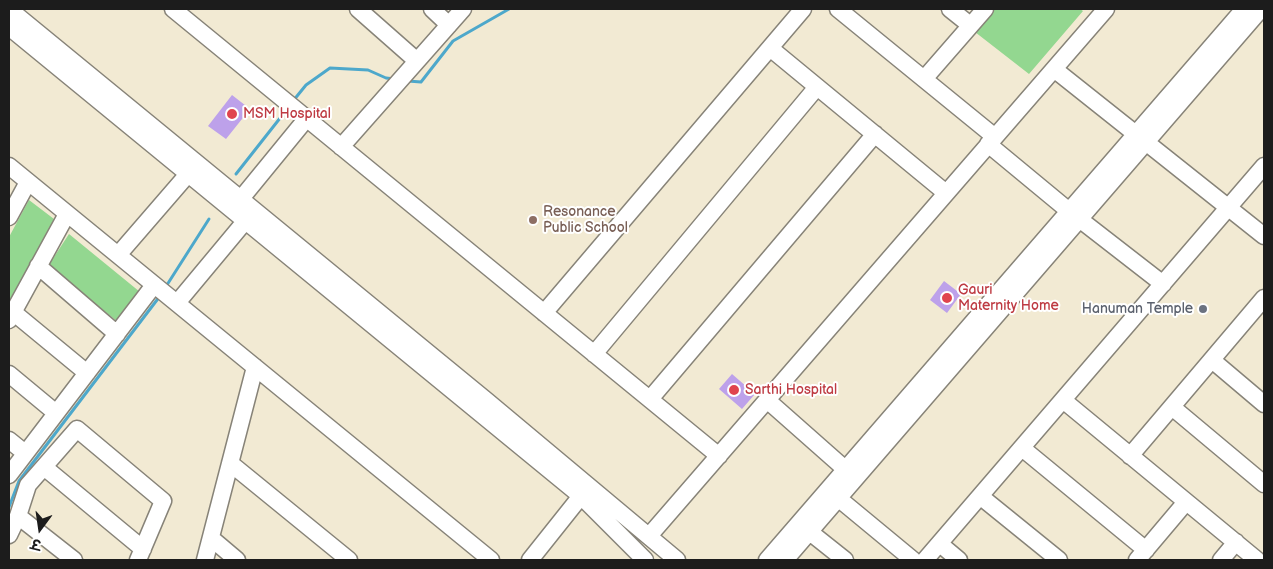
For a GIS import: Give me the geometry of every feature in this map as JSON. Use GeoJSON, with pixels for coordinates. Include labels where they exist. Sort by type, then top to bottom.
{"type":"FeatureCollection","features":[{"type":"Feature","properties":{"kind":"street"},"geometry":{"type":"LineString","coordinates":[[10,9],[193,168],[677,560]]}},
{"type":"Feature","properties":{"kind":"street"},"geometry":{"type":"LineString","coordinates":[[173,9],[719,456]]}},
{"type":"Feature","properties":{"kind":"street"},"geometry":{"type":"LineString","coordinates":[[358,9],[417,61]]}},
{"type":"Feature","properties":{"kind":"street"},"geometry":{"type":"LineString","coordinates":[[432,9],[449,24]]}},
{"type":"Feature","properties":{"kind":"street"},"geometry":{"type":"LineString","coordinates":[[341,147],[463,9]]}},
{"type":"Feature","properties":{"kind":"street"},"geometry":{"type":"LineString","coordinates":[[544,313],[803,9]]}},
{"type":"Feature","properties":{"kind":"street"},"geometry":{"type":"LineString","coordinates":[[838,9],[924,79],[1074,215],[1163,284]]}},
{"type":"Feature","properties":{"kind":"street"},"geometry":{"type":"LineString","coordinates":[[950,9],[970,25]]}},
{"type":"Feature","properties":{"kind":"street"},"geometry":{"type":"LineString","coordinates":[[924,79],[985,9]]}},
{"type":"Feature","properties":{"kind":"street"},"geometry":{"type":"LineString","coordinates":[[1141,138],[1244,9]]}},
{"type":"Feature","properties":{"kind":"street"},"geometry":{"type":"LineString","coordinates":[[785,560],[804,528],[850,474],[1141,138],[1261,9]]}},
{"type":"Feature","properties":{"kind":"street"},"geometry":{"type":"LineString","coordinates":[[649,536],[1054,69],[1100,11]]}},
{"type":"Feature","properties":{"kind":"street"},"geometry":{"type":"LineString","coordinates":[[9,27],[193,168]]}},
{"type":"Feature","properties":{"kind":"street"},"geometry":{"type":"LineString","coordinates":[[770,48],[946,193]]}},
{"type":"Feature","properties":{"kind":"street"},"geometry":{"type":"LineString","coordinates":[[1054,69],[1264,236]]}},
{"type":"Feature","properties":{"kind":"street"},"geometry":{"type":"LineString","coordinates":[[594,354],[817,87]]}},
{"type":"Feature","properties":{"kind":"street"},"geometry":{"type":"LineString","coordinates":[[237,204],[296,109]]}},
{"type":"Feature","properties":{"kind":"street"},"geometry":{"type":"LineString","coordinates":[[650,399],[875,134]]}},
{"type":"Feature","properties":{"kind":"street"},"geometry":{"type":"LineString","coordinates":[[9,166],[491,560]]}},
{"type":"Feature","properties":{"kind":"street"},"geometry":{"type":"LineString","coordinates":[[925,560],[1264,166]]}},
{"type":"Feature","properties":{"kind":"street"},"geometry":{"type":"LineString","coordinates":[[118,255],[193,168]]}},
{"type":"Feature","properties":{"kind":"street"},"geometry":{"type":"LineString","coordinates":[[9,216],[28,182]]}},
{"type":"Feature","properties":{"kind":"street"},"geometry":{"type":"LineString","coordinates":[[67,214],[11,316],[87,373]]}},
{"type":"Feature","properties":{"kind":"street"},"geometry":{"type":"LineString","coordinates":[[9,475],[117,334],[251,215]]}},
{"type":"Feature","properties":{"kind":"street"},"geometry":{"type":"LineString","coordinates":[[251,215],[581,496],[646,560]]}},
{"type":"Feature","properties":{"kind":"street"},"geometry":{"type":"LineString","coordinates":[[38,266],[117,334]]}},
{"type":"Feature","properties":{"kind":"street"},"geometry":{"type":"LineString","coordinates":[[1130,456],[1212,360],[1259,316],[1264,298]]}},
{"type":"Feature","properties":{"kind":"street"},"geometry":{"type":"LineString","coordinates":[[1212,360],[1264,404]]}},
{"type":"Feature","properties":{"kind":"street"},"geometry":{"type":"LineString","coordinates":[[205,560],[255,367]]}},
{"type":"Feature","properties":{"kind":"street"},"geometry":{"type":"LineString","coordinates":[[9,374],[56,413]]}},
{"type":"Feature","properties":{"kind":"street"},"geometry":{"type":"LineString","coordinates":[[767,400],[850,474]]}},
{"type":"Feature","properties":{"kind":"street"},"geometry":{"type":"LineString","coordinates":[[1063,400],[1257,560]]}},
{"type":"Feature","properties":{"kind":"street"},"geometry":{"type":"LineString","coordinates":[[1172,407],[1264,484]]}},
{"type":"Feature","properties":{"kind":"street"},"geometry":{"type":"LineString","coordinates":[[9,535],[18,516],[28,485],[77,429],[163,501],[140,555],[44,467]]}},
{"type":"Feature","properties":{"kind":"street"},"geometry":{"type":"LineString","coordinates":[[9,440],[25,454]]}},
{"type":"Feature","properties":{"kind":"street"},"geometry":{"type":"LineString","coordinates":[[1022,448],[1142,555],[1186,502]]}},
{"type":"Feature","properties":{"kind":"street"},"geometry":{"type":"LineString","coordinates":[[230,463],[349,560]]}},
{"type":"Feature","properties":{"kind":"street"},"geometry":{"type":"LineString","coordinates":[[767,560],[838,498],[850,474]]}},
{"type":"Feature","properties":{"kind":"street"},"geometry":{"type":"LineString","coordinates":[[530,560],[581,496]]}},
{"type":"Feature","properties":{"kind":"street"},"geometry":{"type":"LineString","coordinates":[[980,496],[1058,560]]}},
{"type":"Feature","properties":{"kind":"street"},"geometry":{"type":"LineString","coordinates":[[838,498],[913,560]]}},
{"type":"Feature","properties":{"kind":"street"},"geometry":{"type":"LineString","coordinates":[[18,516],[74,560]]}},
{"type":"Feature","properties":{"kind":"street"},"geometry":{"type":"LineString","coordinates":[[804,528],[845,560]]}},
{"type":"Feature","properties":{"kind":"street"},"geometry":{"type":"LineString","coordinates":[[211,538],[237,560]]}},
{"type":"Feature","properties":{"kind":"street"},"geometry":{"type":"LineString","coordinates":[[1221,560],[1236,542]]}},
{"type":"Feature","properties":{"kind":"street"},"geometry":{"type":"LineString","coordinates":[[940,544],[959,560]]}},
{"type":"Feature","properties":{"kind":"green space"},"geometry":{"type":"Polygon","coordinates":[[[995,9],[1080,9],[1083,11],[1029,74],[975,32],[995,9]]]}},
{"type":"Feature","properties":{"kind":"green space"},"geometry":{"type":"Polygon","coordinates":[[[29,200],[54,219],[9,305],[9,237],[29,200]]]}},
{"type":"Feature","properties":{"kind":"green space"},"geometry":{"type":"Polygon","coordinates":[[[69,234],[140,292],[118,322],[48,266],[69,234]]]}},
{"type":"Feature","properties":{"kind":"building"},"geometry":{"type":"Polygon","coordinates":[[[232,95],[250,109],[226,139],[208,126],[232,95]]]}},
{"type":"Feature","properties":{"kind":"building"},"geometry":{"type":"Polygon","coordinates":[[[944,281],[961,294],[947,313],[930,300],[944,281]]]}},
{"type":"Feature","properties":{"kind":"building"},"geometry":{"type":"Polygon","coordinates":[[[732,374],[755,394],[742,409],[719,389],[732,374]]]}},
{"type":"Feature","properties":{"kind":"waterway"},"geometry":{"type":"LineString","coordinates":[[408,81],[421,82],[453,41],[509,9]]}},
{"type":"Feature","properties":{"kind":"waterway"},"geometry":{"type":"LineString","coordinates":[[293,101],[306,85],[330,68],[368,70],[386,78],[395,79]]}},
{"type":"Feature","properties":{"kind":"waterway"},"geometry":{"type":"LineString","coordinates":[[236,174],[288,108]]}},
{"type":"Feature","properties":{"kind":"waterway"},"geometry":{"type":"LineString","coordinates":[[165,288],[209,219]]}},
{"type":"Feature","properties":{"kind":"waterway"},"geometry":{"type":"LineString","coordinates":[[9,507],[19,481],[160,296]]}},
{"type":"Feature","properties":{"kind":"place","name":"MSM Hospital"},"geometry":{"type":"Point","coordinates":[232,114]}},
{"type":"Feature","properties":{"kind":"place","name":"Resonance Public School"},"geometry":{"type":"Point","coordinates":[533,220]}},
{"type":"Feature","properties":{"kind":"place","name":"Gauri Maternity Home"},"geometry":{"type":"Point","coordinates":[947,298]}},
{"type":"Feature","properties":{"kind":"place","name":"Hanuman Temple"},"geometry":{"type":"Point","coordinates":[1203,309]}},
{"type":"Feature","properties":{"kind":"place","name":"Sarthi Hospital"},"geometry":{"type":"Point","coordinates":[734,390]}}]}
